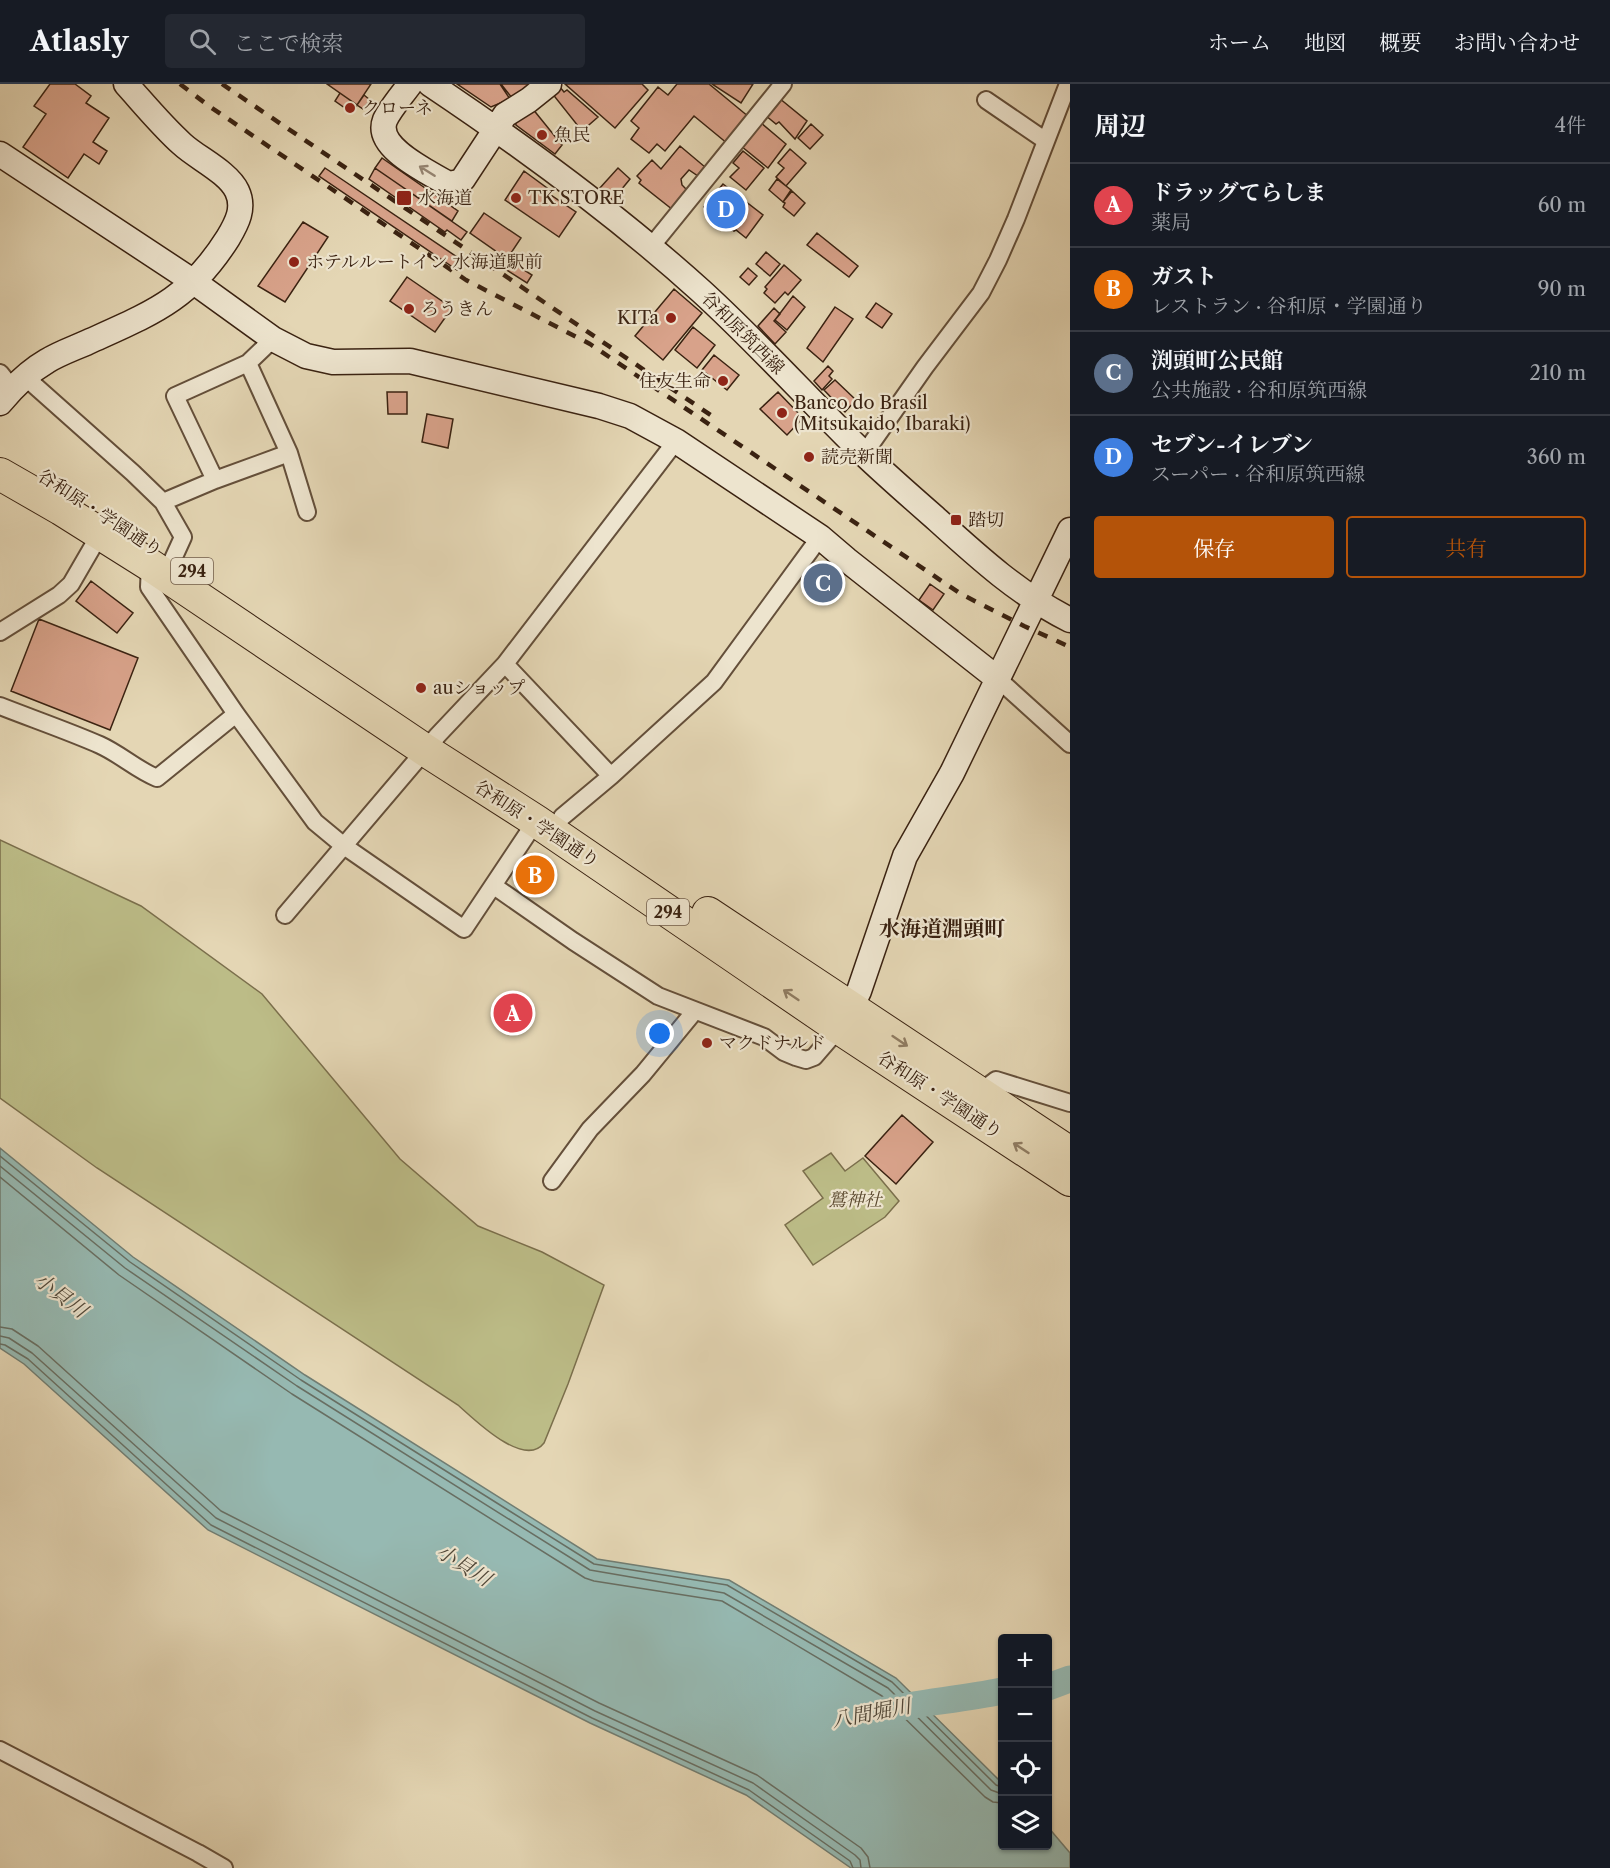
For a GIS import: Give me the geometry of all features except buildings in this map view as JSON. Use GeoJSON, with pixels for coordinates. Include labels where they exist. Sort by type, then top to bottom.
{"type":"FeatureCollection","features":[{"type":"Feature","properties":{"kind":"highway","name":"谷和原・学園通り"},"geometry":{"type":"LineString","coordinates":[[0,451],[105,512],[161,562],[845,1018],[1070,1180]]}},
{"type":"Feature","properties":{"kind":"highway","name":"谷和原・学園通り"},"geometry":{"type":"LineString","coordinates":[[0,474],[100,534],[161,562]]}},
{"type":"Feature","properties":{"kind":"highway","name":"谷和原・学園通り"},"geometry":{"type":"LineString","coordinates":[[845,1018],[979,1093],[1070,1153]]}},
{"type":"Feature","properties":{"kind":"street"},"geometry":{"type":"LineString","coordinates":[[126,84],[184,146],[230,182],[236,190],[241,207],[233,230],[214,260],[194,282],[161,307],[48,360],[9,385],[133,473],[163,502],[183,537],[161,562],[149,587],[236,714],[315,822],[344,846],[464,929],[494,886],[549,819],[611,776],[714,682],[820,537]]}},
{"type":"Feature","properties":{"kind":"street"},"geometry":{"type":"LineString","coordinates":[[410,84],[385,120],[384,130],[388,142],[400,154],[448,184],[463,179],[505,115],[549,84]]}},
{"type":"Feature","properties":{"kind":"street","name":"谷和原筑西線"},"geometry":{"type":"LineString","coordinates":[[430,84],[577,189],[650,248],[702,292],[864,454],[998,574],[1036,602],[1070,620]]}},
{"type":"Feature","properties":{"kind":"street"},"geometry":{"type":"LineString","coordinates":[[650,248],[783,84]]}},
{"type":"Feature","properties":{"kind":"street"},"geometry":{"type":"LineString","coordinates":[[864,454],[981,293],[1016,219],[1068,84]]}},
{"type":"Feature","properties":{"kind":"street"},"geometry":{"type":"LineString","coordinates":[[986,100],[1046,141]]}},
{"type":"Feature","properties":{"kind":"street"},"geometry":{"type":"LineString","coordinates":[[0,154],[194,282],[273,339],[306,356],[333,362],[410,361],[599,406],[630,416],[676,441],[820,537],[998,679],[1070,744]]}},
{"type":"Feature","properties":{"kind":"street"},"geometry":{"type":"LineString","coordinates":[[215,480],[176,396],[248,363],[273,339]]}},
{"type":"Feature","properties":{"kind":"street"},"geometry":{"type":"LineString","coordinates":[[248,363],[288,453],[307,512]]}},
{"type":"Feature","properties":{"kind":"street"},"geometry":{"type":"LineString","coordinates":[[285,915],[431,742],[505,664],[676,441]]}},
{"type":"Feature","properties":{"kind":"street"},"geometry":{"type":"LineString","coordinates":[[163,502],[288,453]]}},
{"type":"Feature","properties":{"kind":"street"},"geometry":{"type":"LineString","coordinates":[[494,886],[658,996],[694,1012],[764,1037],[784,1052],[806,1060],[814,1057],[845,1018],[905,856],[952,773],[1070,530]]}},
{"type":"Feature","properties":{"kind":"street"},"geometry":{"type":"LineString","coordinates":[[0,632],[59,595],[71,584],[100,534]]}},
{"type":"Feature","properties":{"kind":"street"},"geometry":{"type":"LineString","coordinates":[[505,664],[611,776]]}},
{"type":"Feature","properties":{"kind":"street"},"geometry":{"type":"LineString","coordinates":[[0,706],[101,746],[121,756],[146,774],[157,778],[236,714]]}},
{"type":"Feature","properties":{"kind":"street"},"geometry":{"type":"LineString","coordinates":[[552,1181],[590,1129],[643,1074],[694,1012]]}},
{"type":"Feature","properties":{"kind":"street"},"geometry":{"type":"LineString","coordinates":[[979,1093],[996,1080],[1070,1103]]}},
{"type":"Feature","properties":{"kind":"street"},"geometry":{"type":"LineString","coordinates":[[0,1750],[188,1847],[224,1868]]}},
{"type":"Feature","properties":{"kind":"green space"},"geometry":{"type":"Polygon","coordinates":[[[0,840],[141,906],[262,994],[400,1159],[478,1226],[542,1252],[604,1285],[544,1443],[535,1449],[524,1450],[500,1439],[458,1405],[97,1168],[0,1098],[0,840]]]}},
{"type":"Feature","properties":{"kind":"green space","name":"鷲神社"},"geometry":{"type":"Polygon","coordinates":[[[831,1153],[845,1171],[863,1158],[899,1201],[885,1217],[813,1265],[785,1225],[823,1198],[803,1171],[831,1153]]]}},
{"type":"Feature","properties":{"kind":"water","name":"小貝川"},"geometry":{"type":"Polygon","coordinates":[[[0,1148],[133,1257],[305,1375],[597,1559],[729,1580],[896,1678],[998,1779],[998,1850],[1052,1850],[1052,1832],[1070,1853],[1070,1868],[851,1868],[746,1795],[590,1723],[208,1530],[24,1364],[0,1348],[0,1148]]]}},
{"type":"Feature","properties":{"kind":"waterway","name":"八間堀川"},"geometry":{"type":"LineString","coordinates":[[1052,1686],[1070,1679]]}},
{"type":"Feature","properties":{"kind":"waterway","name":"八間堀川"},"geometry":{"type":"LineString","coordinates":[[885,1710],[998,1692]]}},
{"type":"Feature","properties":{"kind":"railway"},"geometry":{"type":"LineString","coordinates":[[180,84],[466,280],[590,344],[961,594],[1070,647]]}},
{"type":"Feature","properties":{"kind":"railway"},"geometry":{"type":"LineString","coordinates":[[222,84],[712,416]]}},
{"type":"Feature","properties":{"kind":"place","name":"クローネ"},"geometry":{"type":"Point","coordinates":[350,108]}},
{"type":"Feature","properties":{"kind":"place","name":"魚民"},"geometry":{"type":"Point","coordinates":[542,135]}},
{"type":"Feature","properties":{"kind":"place","name":"水海道"},"geometry":{"type":"Point","coordinates":[404,198]}},
{"type":"Feature","properties":{"kind":"place","name":"TK STORE"},"geometry":{"type":"Point","coordinates":[516,198]}},
{"type":"Feature","properties":{"kind":"place","name":"セブン-イレブン"},"geometry":{"type":"Point","coordinates":[726,209]}},
{"type":"Feature","properties":{"kind":"place","name":"ホテルルートイン 水海道駅前"},"geometry":{"type":"Point","coordinates":[294,262]}},
{"type":"Feature","properties":{"kind":"place","name":"ろうきん"},"geometry":{"type":"Point","coordinates":[409,309]}},
{"type":"Feature","properties":{"kind":"place","name":"KITa"},"geometry":{"type":"Point","coordinates":[671,318]}},
{"type":"Feature","properties":{"kind":"place","name":"住友生命"},"geometry":{"type":"Point","coordinates":[723,381]}},
{"type":"Feature","properties":{"kind":"place","name":"Banco do Brasil (Mitsukaido, Ibaraki)"},"geometry":{"type":"Point","coordinates":[782,413]}},
{"type":"Feature","properties":{"kind":"place","name":"読売新聞"},"geometry":{"type":"Point","coordinates":[809,457]}},
{"type":"Feature","properties":{"kind":"place","name":"踏切"},"geometry":{"type":"Point","coordinates":[956,520]}},
{"type":"Feature","properties":{"kind":"place","name":"渕頭町公民館"},"geometry":{"type":"Point","coordinates":[823,583]}},
{"type":"Feature","properties":{"kind":"place","name":"auショップ"},"geometry":{"type":"Point","coordinates":[421,688]}},
{"type":"Feature","properties":{"kind":"place","name":"ガスト"},"geometry":{"type":"Point","coordinates":[535,875]}},
{"type":"Feature","properties":{"kind":"place","name":"ドラッグてらしま"},"geometry":{"type":"Point","coordinates":[513,1013]}},
{"type":"Feature","properties":{"kind":"place","name":"マクドナルド"},"geometry":{"type":"Point","coordinates":[707,1043]}},
{"type":"Feature","properties":{"kind":"district","name":"水海道淵頭町"},"geometry":{"type":"Point","coordinates":[942,928]}}]}
